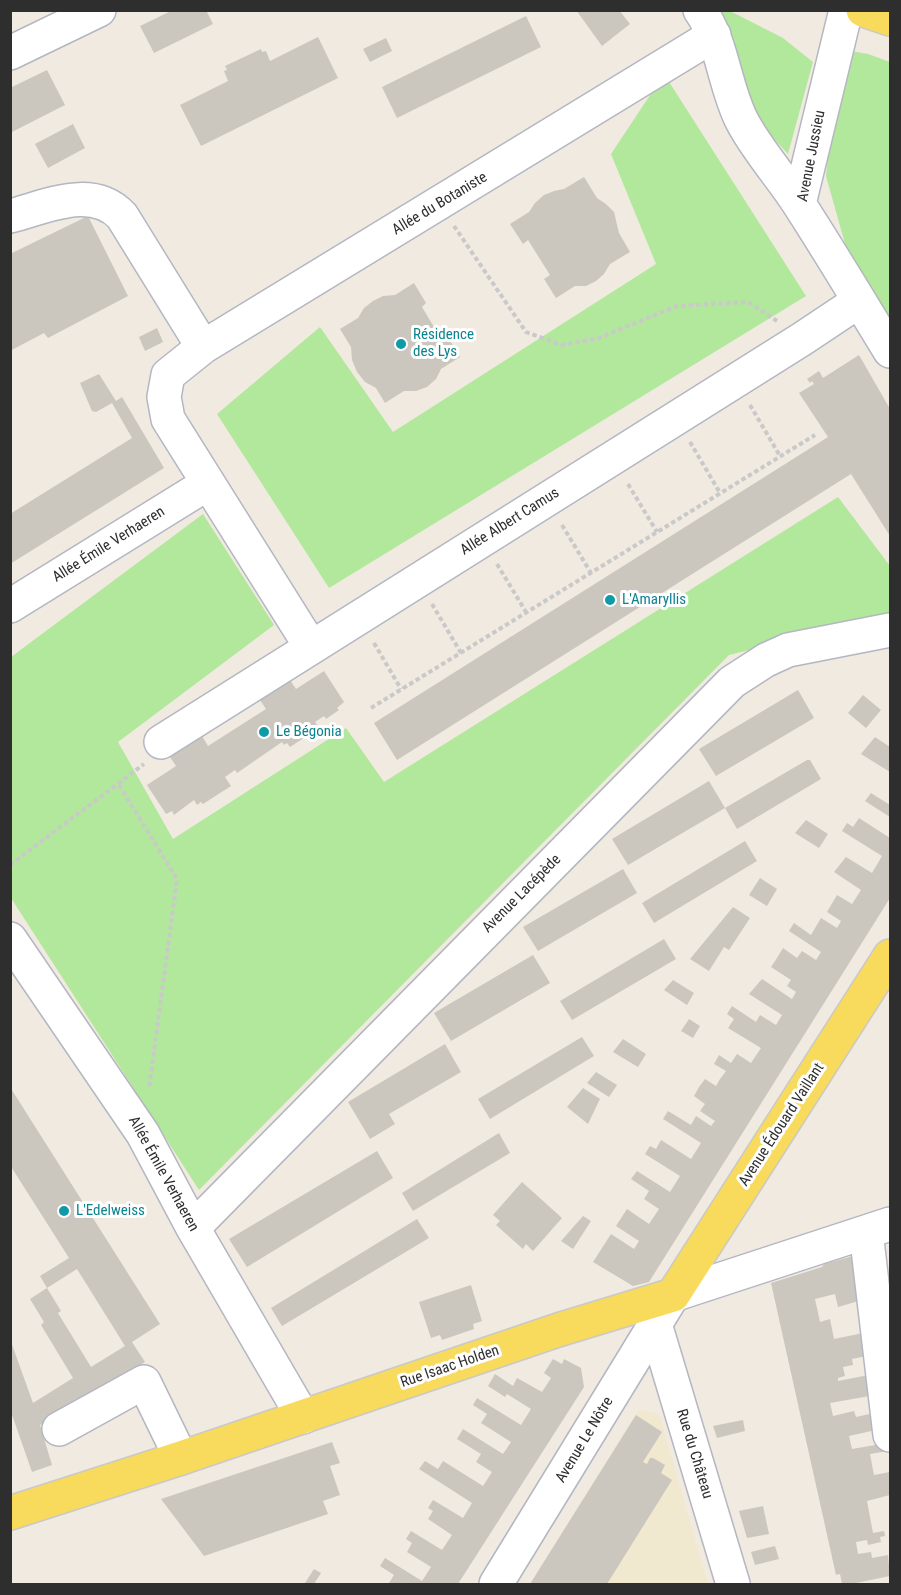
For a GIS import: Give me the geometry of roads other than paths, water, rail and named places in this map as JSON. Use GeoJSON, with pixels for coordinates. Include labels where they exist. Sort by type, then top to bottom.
{"type":"FeatureCollection","features":[{"type":"Feature","properties":{"kind":"main road"},"geometry":{"type":"LineString","coordinates":[[863,10],[891,20]]}},
{"type":"Feature","properties":{"kind":"main road","name":"Avenue Édouard Vaillant"},"geometry":{"type":"LineString","coordinates":[[673,1295],[891,956]]}},
{"type":"Feature","properties":{"kind":"main road","name":"Rue Isaac Holden"},"geometry":{"type":"LineString","coordinates":[[10,1513],[181,1458],[558,1330],[673,1295]]}},
{"type":"Feature","properties":{"kind":"street"},"geometry":{"type":"LineString","coordinates":[[18,50],[99,10]]}},
{"type":"Feature","properties":{"kind":"street","name":"Avenue Jussieu"},"geometry":{"type":"LineString","coordinates":[[846,10],[799,204],[891,351]]}},
{"type":"Feature","properties":{"kind":"street"},"geometry":{"type":"LineString","coordinates":[[707,23],[732,100],[743,122],[799,204]]}},
{"type":"Feature","properties":{"kind":"street","name":"Allée du Botaniste"},"geometry":{"type":"LineString","coordinates":[[207,484],[168,419],[164,397],[168,375],[203,347],[439,204],[707,23]]}},
{"type":"Feature","properties":{"kind":"street"},"geometry":{"type":"LineString","coordinates":[[10,216],[84,198],[106,203],[115,209],[122,216],[203,347]]}},
{"type":"Feature","properties":{"kind":"street","name":"Allée Albert Camus"},"geometry":{"type":"LineString","coordinates":[[161,742],[859,301]]}},
{"type":"Feature","properties":{"kind":"street"},"geometry":{"type":"LineString","coordinates":[[207,484],[311,647]]}},
{"type":"Feature","properties":{"kind":"street","name":"Allée Émile Verhaeren"},"geometry":{"type":"LineString","coordinates":[[10,606],[207,484]]}},
{"type":"Feature","properties":{"kind":"street","name":"Avenue Lacépède"},"geometry":{"type":"LineString","coordinates":[[193,1228],[732,682],[766,660],[788,650],[891,630]]}},
{"type":"Feature","properties":{"kind":"street","name":"Allée Émile Verhaeren"},"geometry":{"type":"LineString","coordinates":[[10,939],[143,1134],[193,1228],[303,1417]]}},
{"type":"Feature","properties":{"kind":"street"},"geometry":{"type":"LineString","coordinates":[[878,1228],[891,1435]]}},
{"type":"Feature","properties":{"kind":"street","name":"Rue Isaac Holden"},"geometry":{"type":"LineString","coordinates":[[673,1295],[878,1228]]}},
{"type":"Feature","properties":{"kind":"street","name":"Avenue Le Nôtre"},"geometry":{"type":"LineString","coordinates":[[496,1584],[673,1295]]}},
{"type":"Feature","properties":{"kind":"street","name":"Rue du Château"},"geometry":{"type":"LineString","coordinates":[[655,1324],[734,1584]]}},
{"type":"Feature","properties":{"kind":"street"},"geometry":{"type":"LineString","coordinates":[[59,1429],[144,1382],[181,1458]]}},
{"type":"Feature","properties":{"kind":"place","name":"Résidence des Lys"},"geometry":{"type":"Point","coordinates":[401,344]}},
{"type":"Feature","properties":{"kind":"place","name":"L'Amaryllis"},"geometry":{"type":"Point","coordinates":[610,600]}},
{"type":"Feature","properties":{"kind":"place","name":"Le Bégonia"},"geometry":{"type":"Point","coordinates":[264,732]}},
{"type":"Feature","properties":{"kind":"place","name":"L'Edelweiss"},"geometry":{"type":"Point","coordinates":[64,1211]}}]}
